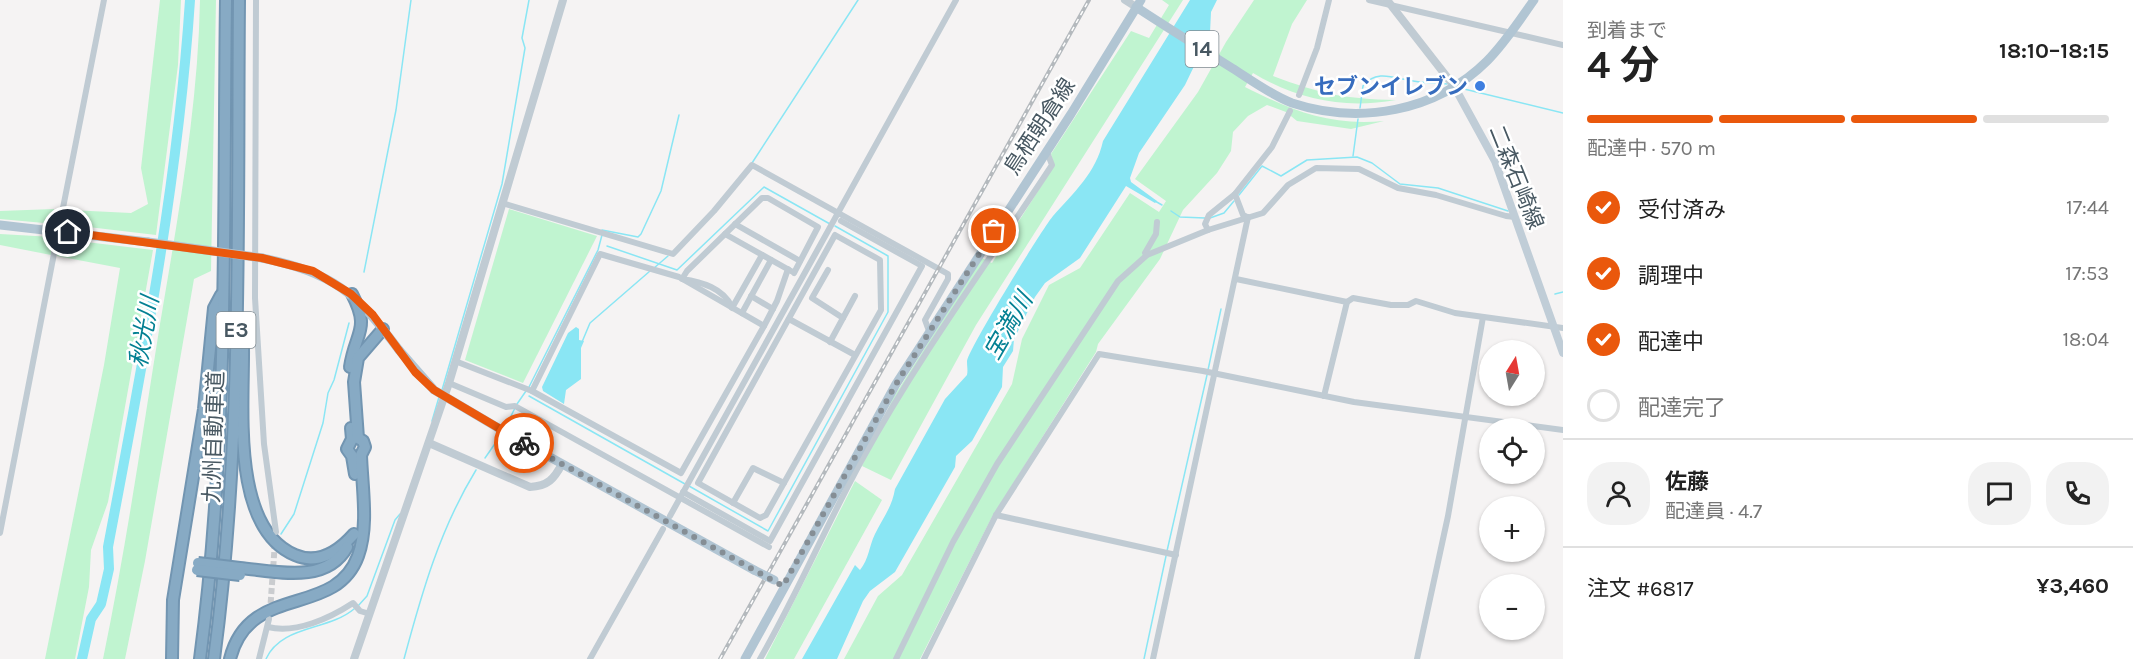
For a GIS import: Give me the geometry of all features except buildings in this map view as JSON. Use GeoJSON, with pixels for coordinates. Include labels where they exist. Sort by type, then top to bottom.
{"type":"FeatureCollection","features":[{"type":"Feature","properties":{"kind":"highway","name":"九州自動車道"},"geometry":{"type":"LineString","coordinates":[[200,659],[209,594],[219,465],[226,0]]}},
{"type":"Feature","properties":{"kind":"highway","name":"九州自動車道"},"geometry":{"type":"LineString","coordinates":[[214,659],[223,596],[234,455],[239,0]]}},
{"type":"Feature","properties":{"kind":"highway"},"geometry":{"type":"LineString","coordinates":[[237,201],[246,462],[253,507],[268,536],[278,546],[300,557],[314,558],[328,555],[342,548],[354,534]]}},
{"type":"Feature","properties":{"kind":"highway"},"geometry":{"type":"LineString","coordinates":[[172,659],[173,600],[204,409],[214,308],[223,290]]}},
{"type":"Feature","properties":{"kind":"highway"},"geometry":{"type":"LineString","coordinates":[[351,294],[360,311],[363,324],[352,356],[348,382],[355,438]]}},
{"type":"Feature","properties":{"kind":"highway"},"geometry":{"type":"LineString","coordinates":[[352,356],[357,346],[383,329]]}},
{"type":"Feature","properties":{"kind":"highway"},"geometry":{"type":"LineString","coordinates":[[230,659],[238,639],[254,617],[284,604],[319,594],[344,578],[359,555],[363,515],[356,456],[347,449],[355,438],[355,369],[363,351],[383,329]]}},
{"type":"Feature","properties":{"kind":"highway"},"geometry":{"type":"LineString","coordinates":[[178,566],[240,571],[314,572],[343,556],[354,534],[357,513],[356,456],[365,447],[363,441],[355,438]]}},
{"type":"Feature","properties":{"kind":"highway"},"geometry":{"type":"LineString","coordinates":[[240,571],[294,580],[317,578],[334,571],[351,554],[363,515]]}},
{"type":"Feature","properties":{"kind":"main road","name":"14"},"geometry":{"type":"LineString","coordinates":[[1139,3],[1153,18],[1250,80],[1290,102],[1343,113],[1391,111],[1431,99],[1454,86],[1485,63],[1510,34],[1534,0]]}},
{"type":"Feature","properties":{"kind":"main road","name":"鳥栖朝倉線"},"geometry":{"type":"LineString","coordinates":[[744,659],[855,454],[928,331],[1046,151],[1139,3]]}},
{"type":"Feature","properties":{"kind":"main road","name":"二森石崎線"},"geometry":{"type":"LineString","coordinates":[[1454,86],[1494,160],[1558,328],[1563,354]]}},
{"type":"Feature","properties":{"kind":"main road"},"geometry":{"type":"LineString","coordinates":[[0,225],[262,258],[313,271],[351,294],[434,390],[510,435],[783,586]]}},
{"type":"Feature","properties":{"kind":"street"},"geometry":{"type":"LineString","coordinates":[[60,223],[104,0]]}},
{"type":"Feature","properties":{"kind":"street"},"geometry":{"type":"LineString","coordinates":[[256,0],[255,298],[264,444],[276,532]]}},
{"type":"Feature","properties":{"kind":"street"},"geometry":{"type":"LineString","coordinates":[[354,659],[449,383],[563,0]]}},
{"type":"Feature","properties":{"kind":"street"},"geometry":{"type":"LineString","coordinates":[[670,516],[956,0]]}},
{"type":"Feature","properties":{"kind":"street"},"geometry":{"type":"LineString","coordinates":[[1125,0],[1139,3]]}},
{"type":"Feature","properties":{"kind":"street"},"geometry":{"type":"LineString","coordinates":[[1299,94],[1317,48],[1329,0]]}},
{"type":"Feature","properties":{"kind":"street"},"geometry":{"type":"LineString","coordinates":[[1369,0],[1389,2],[1510,34],[1563,45]]}},
{"type":"Feature","properties":{"kind":"street"},"geometry":{"type":"LineString","coordinates":[[1389,2],[1454,86]]}},
{"type":"Feature","properties":{"kind":"street"},"geometry":{"type":"LineString","coordinates":[[1208,230],[1205,224],[1209,214],[1235,194],[1272,147],[1290,111]]}},
{"type":"Feature","properties":{"kind":"street"},"geometry":{"type":"LineString","coordinates":[[760,659],[864,456],[891,410],[923,357],[1052,165],[1046,151]]}},
{"type":"Feature","properties":{"kind":"street"},"geometry":{"type":"LineString","coordinates":[[449,383],[506,407],[515,406],[770,541],[922,266],[838,213],[752,165],[714,211],[673,254],[502,203]]}},
{"type":"Feature","properties":{"kind":"street"},"geometry":{"type":"LineString","coordinates":[[896,659],[953,542],[997,464],[1118,281],[1147,255],[1208,230],[1263,213],[1288,185],[1305,172],[1316,168],[1347,167],[1374,174],[1398,188],[1436,195],[1515,217]]}},
{"type":"Feature","properties":{"kind":"street"},"geometry":{"type":"LineString","coordinates":[[1235,194],[1243,215],[1248,217]]}},
{"type":"Feature","properties":{"kind":"street"},"geometry":{"type":"LineString","coordinates":[[455,361],[532,391],[681,473],[764,326],[791,271],[800,261],[818,227],[778,203],[762,198],[687,271],[682,279]]}},
{"type":"Feature","properties":{"kind":"street"},"geometry":{"type":"LineString","coordinates":[[1153,659],[1173,555],[1248,217]]}},
{"type":"Feature","properties":{"kind":"street"},"geometry":{"type":"LineString","coordinates":[[841,221],[948,274],[948,279],[925,320],[928,331]]}},
{"type":"Feature","properties":{"kind":"street"},"geometry":{"type":"LineString","coordinates":[[1147,255],[1145,253],[1156,234],[1157,222]]}},
{"type":"Feature","properties":{"kind":"street"},"geometry":{"type":"LineString","coordinates":[[735,224],[800,261]]}},
{"type":"Feature","properties":{"kind":"street"},"geometry":{"type":"LineString","coordinates":[[725,234],[810,282]]}},
{"type":"Feature","properties":{"kind":"street"},"geometry":{"type":"LineString","coordinates":[[835,235],[880,260],[880,310],[763,518],[698,483],[810,282],[835,235]]}},
{"type":"Feature","properties":{"kind":"street"},"geometry":{"type":"LineString","coordinates":[[0,533],[57,238]]}},
{"type":"Feature","properties":{"kind":"street"},"geometry":{"type":"LineString","coordinates":[[532,391],[600,254],[682,279],[764,326]]}},
{"type":"Feature","properties":{"kind":"street"},"geometry":{"type":"LineString","coordinates":[[732,308],[762,255]]}},
{"type":"Feature","properties":{"kind":"street"},"geometry":{"type":"LineString","coordinates":[[742,313],[771,260]]}},
{"type":"Feature","properties":{"kind":"street"},"geometry":{"type":"LineString","coordinates":[[828,270],[812,298],[843,318]]}},
{"type":"Feature","properties":{"kind":"street"},"geometry":{"type":"LineString","coordinates":[[1236,279],[1347,302]]}},
{"type":"Feature","properties":{"kind":"street"},"geometry":{"type":"LineString","coordinates":[[751,296],[773,309]]}},
{"type":"Feature","properties":{"kind":"street"},"geometry":{"type":"LineString","coordinates":[[830,342],[855,296]]}},
{"type":"Feature","properties":{"kind":"street"},"geometry":{"type":"LineString","coordinates":[[1324,396],[1347,302],[1353,298],[1403,305],[1416,301],[1455,313],[1558,328]]}},
{"type":"Feature","properties":{"kind":"street"},"geometry":{"type":"LineString","coordinates":[[1418,659],[1448,516],[1484,317]]}},
{"type":"Feature","properties":{"kind":"street"},"geometry":{"type":"LineString","coordinates":[[789,319],[855,356]]}},
{"type":"Feature","properties":{"kind":"street"},"geometry":{"type":"LineString","coordinates":[[924,659],[996,515],[1099,354],[1203,371],[1324,396],[1563,430]]}},
{"type":"Feature","properties":{"kind":"street"},"geometry":{"type":"LineString","coordinates":[[429,443],[530,487],[542,486],[551,482],[562,464]]}},
{"type":"Feature","properties":{"kind":"street"},"geometry":{"type":"LineString","coordinates":[[733,503],[753,468],[784,483]]}},
{"type":"Feature","properties":{"kind":"street"},"geometry":{"type":"LineString","coordinates":[[682,494],[769,547]]}},
{"type":"Feature","properties":{"kind":"street"},"geometry":{"type":"LineString","coordinates":[[996,515],[1173,555]]}},
{"type":"Feature","properties":{"kind":"street"},"geometry":{"type":"LineString","coordinates":[[590,659],[663,529]]}},
{"type":"Feature","properties":{"kind":"street"},"geometry":{"type":"LineString","coordinates":[[268,627],[278,630],[317,622],[353,603],[360,611],[370,614]]}},
{"type":"Feature","properties":{"kind":"street"},"geometry":{"type":"LineString","coordinates":[[259,659],[269,619]]}},
{"type":"Feature","properties":{"kind":"green space"},"geometry":{"type":"Polygon","coordinates":[[[160,0],[181,0],[178,65],[156,235],[63,224],[70,210],[131,213],[148,204],[141,168],[160,0]]]}},
{"type":"Feature","properties":{"kind":"green space"},"geometry":{"type":"Polygon","coordinates":[[[200,0],[216,0],[211,271],[194,279],[145,561],[125,659],[103,659],[126,534],[180,203],[191,122],[200,0]]]}},
{"type":"Feature","properties":{"kind":"green space"},"geometry":{"type":"Polygon","coordinates":[[[1162,0],[1183,0],[976,325],[891,480],[862,466],[893,398],[982,258],[992,263],[1054,166],[1051,154],[1131,31],[1149,38],[1169,5],[1162,0]]]}},
{"type":"Feature","properties":{"kind":"green space"},"geometry":{"type":"Polygon","coordinates":[[[1254,0],[1307,0],[1292,24],[1273,76],[1333,94],[1396,100],[1377,103],[1340,103],[1322,100],[1287,90],[1253,73],[1245,87],[1312,115],[1346,121],[1384,121],[1351,129],[1297,121],[1286,112],[1267,105],[1248,116],[1233,132],[1231,151],[1217,173],[1183,210],[1160,259],[1098,344],[1096,352],[992,517],[920,659],[844,659],[878,596],[902,575],[1012,384],[1022,339],[1049,285],[1080,268],[1130,193],[1159,212],[1166,201],[1135,179],[1198,92],[1226,42],[1254,0]]]}},
{"type":"Feature","properties":{"kind":"green space"},"geometry":{"type":"Polygon","coordinates":[[[54,209],[55,224],[0,219],[0,211],[54,209]]]}},
{"type":"Feature","properties":{"kind":"green space"},"geometry":{"type":"Polygon","coordinates":[[[509,209],[597,236],[523,383],[465,360],[509,209]]]}},
{"type":"Feature","properties":{"kind":"green space"},"geometry":{"type":"Polygon","coordinates":[[[0,234],[53,237],[51,255],[0,245],[0,234]]]}},
{"type":"Feature","properties":{"kind":"green space"},"geometry":{"type":"Polygon","coordinates":[[[61,239],[153,250],[108,502],[91,550],[89,587],[75,659],[45,659],[104,365],[120,268],[57,256],[61,239]]]}},
{"type":"Feature","properties":{"kind":"green space"},"geometry":{"type":"Polygon","coordinates":[[[855,481],[882,500],[794,659],[765,659],[855,481]]]}},
{"type":"Feature","properties":{"kind":"water","name":"宝満川"},"geometry":{"type":"Polygon","coordinates":[[[1190,0],[1217,0],[1211,12],[1210,33],[1185,85],[1139,153],[1130,178],[1131,182],[1157,201],[1155,203],[1126,186],[1080,258],[1045,283],[1035,297],[1014,339],[1013,351],[1003,367],[1002,387],[972,441],[956,456],[955,467],[895,572],[870,591],[863,601],[837,659],[802,659],[855,565],[860,570],[863,566],[895,489],[945,399],[967,375],[967,361],[992,314],[1046,226],[1090,172],[1103,141],[1190,0]]]}},
{"type":"Feature","properties":{"kind":"water"},"geometry":{"type":"Polygon","coordinates":[[[576,327],[579,329],[579,340],[584,341],[581,348],[581,379],[566,390],[564,404],[543,391],[542,387],[568,333],[576,327]]]}},
{"type":"Feature","properties":{"kind":"waterway","name":"秋光川"},"geometry":{"type":"LineString","coordinates":[[82,659],[91,619],[101,604],[109,569],[108,547],[168,206],[190,0]]}},
{"type":"Feature","properties":{"kind":"waterway"},"geometry":{"type":"LineString","coordinates":[[364,272],[396,110],[411,0]]}},
{"type":"Feature","properties":{"kind":"waterway"},"geometry":{"type":"LineString","coordinates":[[442,390],[502,184],[525,48],[522,38],[529,0]]}},
{"type":"Feature","properties":{"kind":"waterway"},"geometry":{"type":"LineString","coordinates":[[752,163],[858,0]]}},
{"type":"Feature","properties":{"kind":"waterway"},"geometry":{"type":"LineString","coordinates":[[1360,108],[1363,86],[1378,76],[1447,84]]}},
{"type":"Feature","properties":{"kind":"waterway"},"geometry":{"type":"LineString","coordinates":[[1460,88],[1563,113]]}},
{"type":"Feature","properties":{"kind":"waterway"},"geometry":{"type":"LineString","coordinates":[[602,230],[638,237],[641,234],[661,191],[679,115]]}},
{"type":"Feature","properties":{"kind":"waterway"},"geometry":{"type":"LineString","coordinates":[[1353,156],[1358,119]]}},
{"type":"Feature","properties":{"kind":"waterway"},"geometry":{"type":"LineString","coordinates":[[1239,195],[1262,166],[1281,176],[1307,160],[1357,157],[1372,163],[1400,184],[1438,188],[1508,211]]}},
{"type":"Feature","properties":{"kind":"waterway"},"geometry":{"type":"LineString","coordinates":[[607,246],[677,270],[764,187],[830,224]]}},
{"type":"Feature","properties":{"kind":"waterway"},"geometry":{"type":"LineString","coordinates":[[1155,201],[1162,205]]}},
{"type":"Feature","properties":{"kind":"waterway"},"geometry":{"type":"LineString","coordinates":[[1210,218],[1224,213],[1234,201]]}},
{"type":"Feature","properties":{"kind":"waterway"},"geometry":{"type":"LineString","coordinates":[[1171,211],[1180,217],[1205,218]]}},
{"type":"Feature","properties":{"kind":"waterway"},"geometry":{"type":"LineString","coordinates":[[689,486],[768,531],[888,312],[888,256],[835,226]]}},
{"type":"Feature","properties":{"kind":"waterway"},"geometry":{"type":"LineString","coordinates":[[529,387],[598,250],[602,235]]}},
{"type":"Feature","properties":{"kind":"waterway"},"geometry":{"type":"LineString","coordinates":[[654,268],[668,256]]}},
{"type":"Feature","properties":{"kind":"waterway"},"geometry":{"type":"LineString","coordinates":[[582,342],[590,323],[650,271]]}},
{"type":"Feature","properties":{"kind":"waterway"},"geometry":{"type":"LineString","coordinates":[[1555,294],[1563,292]]}},
{"type":"Feature","properties":{"kind":"waterway"},"geometry":{"type":"LineString","coordinates":[[1208,370],[1221,309]]}},
{"type":"Feature","properties":{"kind":"waterway"},"geometry":{"type":"LineString","coordinates":[[281,534],[294,514],[323,423],[328,393],[334,380],[349,323]]}},
{"type":"Feature","properties":{"kind":"waterway"},"geometry":{"type":"LineString","coordinates":[[1167,551],[1207,375]]}},
{"type":"Feature","properties":{"kind":"waterway"},"geometry":{"type":"LineString","coordinates":[[517,404],[526,391]]}},
{"type":"Feature","properties":{"kind":"waterway"},"geometry":{"type":"LineString","coordinates":[[529,396],[685,484]]}},
{"type":"Feature","properties":{"kind":"waterway"},"geometry":{"type":"LineString","coordinates":[[432,421],[439,397]]}},
{"type":"Feature","properties":{"kind":"waterway"},"geometry":{"type":"LineString","coordinates":[[505,428],[515,408]]}},
{"type":"Feature","properties":{"kind":"waterway"},"geometry":{"type":"LineString","coordinates":[[485,458],[501,435]]}},
{"type":"Feature","properties":{"kind":"waterway"},"geometry":{"type":"LineString","coordinates":[[404,659],[425,585],[442,538],[476,470]]}},
{"type":"Feature","properties":{"kind":"waterway"},"geometry":{"type":"LineString","coordinates":[[358,606],[367,596],[395,520],[400,514]]}},
{"type":"Feature","properties":{"kind":"waterway"},"geometry":{"type":"LineString","coordinates":[[1144,659],[1166,556]]}},
{"type":"Feature","properties":{"kind":"waterway"},"geometry":{"type":"LineString","coordinates":[[266,659],[282,640],[343,616],[354,609]]}},
{"type":"Feature","properties":{"kind":"tunnel"},"geometry":{"type":"LineString","coordinates":[[270,612],[275,542]]}},
{"type":"Feature","properties":{"kind":"railway"},"geometry":{"type":"LineString","coordinates":[[720,659],[1089,0]]}},
{"type":"Feature","properties":{"kind":"way so far"},"geometry":{"type":"LineString","coordinates":[[524,443],[783,586],[896,384],[994,231]]}},
{"type":"Feature","properties":{"kind":"place","name":"セブンイレブン"},"geometry":{"type":"Point","coordinates":[1480,86]}},
{"type":"Feature","properties":{"kind":"route"},"geometry":{"type":"LineString","coordinates":[[68,232],[262,258],[313,271],[333,281],[351,294],[373,315],[415,372],[434,390],[524,443]]}}]}
